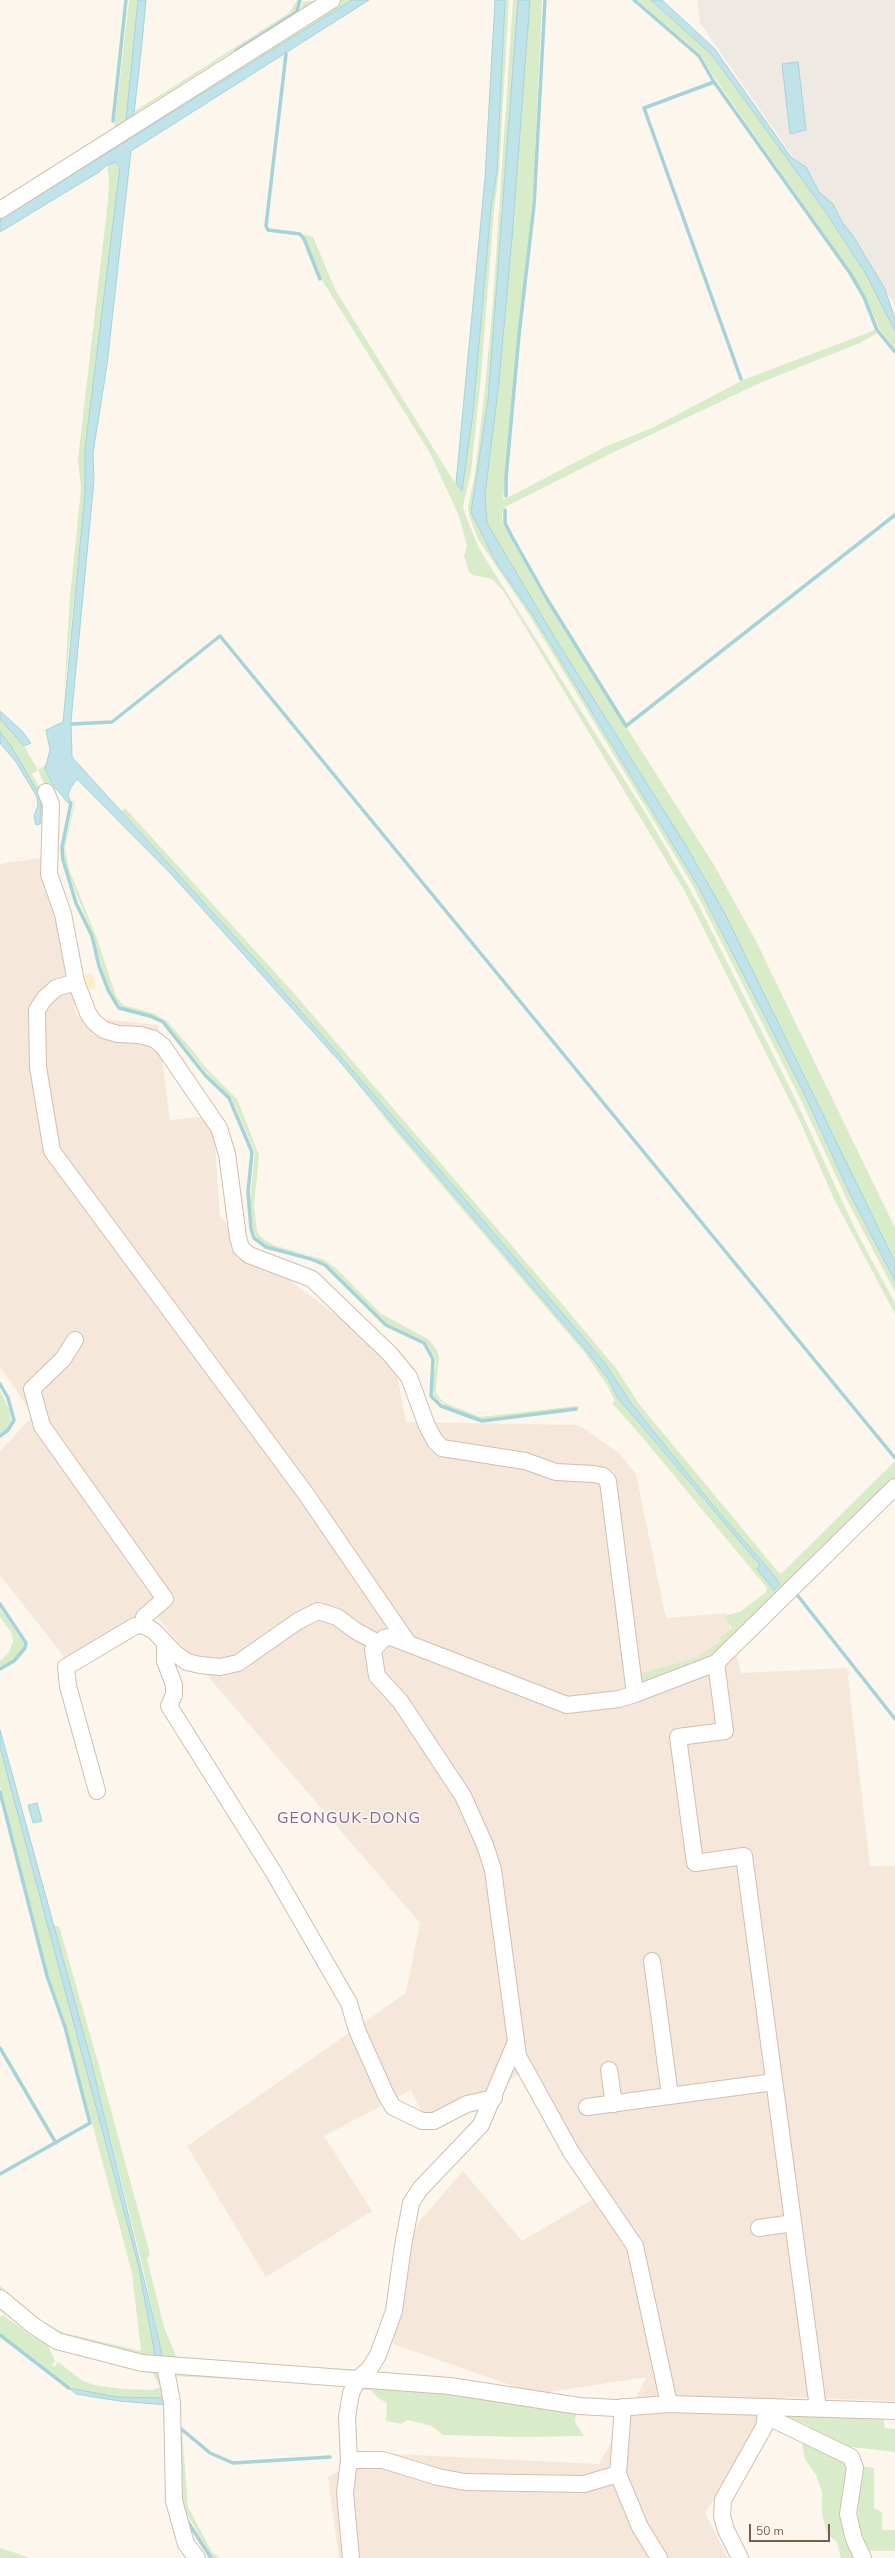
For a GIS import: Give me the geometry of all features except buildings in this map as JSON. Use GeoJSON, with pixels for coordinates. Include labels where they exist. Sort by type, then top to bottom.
{"type":"FeatureCollection","features":[{"type":"Feature","properties":{"kind":"street"},"geometry":{"type":"LineString","coordinates":[[0,210],[332,0]]}},
{"type":"Feature","properties":{"kind":"street"},"geometry":{"type":"LineString","coordinates":[[46,792],[51,804],[49,874],[63,914],[76,982],[88,1013],[94,1022],[104,1030],[118,1034],[140,1035],[154,1039],[163,1046],[219,1128],[227,1154],[238,1237],[241,1248],[249,1255],[312,1280],[390,1354],[409,1377],[435,1442],[442,1448],[525,1461],[556,1472],[594,1474],[603,1476],[608,1481],[635,1694]]}},
{"type":"Feature","properties":{"kind":"street"},"geometry":{"type":"LineString","coordinates":[[76,982],[56,988],[44,999],[37,1010],[38,1067],[52,1151],[306,1494],[408,1643]]}},
{"type":"Feature","properties":{"kind":"street"},"geometry":{"type":"LineString","coordinates":[[75,1340],[63,1359],[32,1389],[42,1426],[165,1599],[144,1617],[143,1625]]}},
{"type":"Feature","properties":{"kind":"street"},"geometry":{"type":"LineString","coordinates":[[669,2404],[635,2246],[567,2146],[544,2107],[518,2056],[515,2044],[503,1936],[493,1870],[485,1845],[463,1796],[400,1701],[377,1676],[373,1659],[373,1650],[384,1638],[391,1637],[567,1705],[619,1699],[716,1663],[895,1487]]}},
{"type":"Feature","properties":{"kind":"street"},"geometry":{"type":"LineString","coordinates":[[97,1791],[68,1686],[66,1668],[89,1652],[135,1626],[143,1625],[154,1631],[165,1643],[187,1662],[220,1666],[238,1663],[298,1621],[318,1611],[337,1617],[356,1631],[378,1643]]}},
{"type":"Feature","properties":{"kind":"street"},"geometry":{"type":"LineString","coordinates":[[165,1643],[165,1661],[174,1684],[174,1695],[169,1706],[274,1873],[349,2003],[357,2030],[386,2095],[393,2107],[422,2121],[434,2121],[467,2104],[494,2098]]}},
{"type":"Feature","properties":{"kind":"street"},"geometry":{"type":"LineString","coordinates":[[716,1663],[725,1731],[678,1738],[695,1863],[744,1856],[818,2408]]}},
{"type":"Feature","properties":{"kind":"street"},"geometry":{"type":"LineString","coordinates":[[652,1961],[670,2096]]}},
{"type":"Feature","properties":{"kind":"street"},"geometry":{"type":"LineString","coordinates":[[351,2558],[345,2493],[349,2460],[346,2417],[352,2393],[358,2379],[370,2368],[378,2355],[394,2311],[403,2246],[412,2203],[420,2189],[481,2125],[494,2098],[515,2044]]}},
{"type":"Feature","properties":{"kind":"street"},"geometry":{"type":"LineString","coordinates":[[609,2070],[614,2104]]}},
{"type":"Feature","properties":{"kind":"street"},"geometry":{"type":"LineString","coordinates":[[587,2107],[774,2082]]}},
{"type":"Feature","properties":{"kind":"street"},"geometry":{"type":"LineString","coordinates":[[759,2228],[793,2223]]}},
{"type":"Feature","properties":{"kind":"street"},"geometry":{"type":"LineString","coordinates":[[0,2298],[34,2326],[57,2341],[142,2363],[450,2386],[579,2406],[623,2407],[669,2404],[766,2411],[818,2408],[895,2411]]}},
{"type":"Feature","properties":{"kind":"street"},"geometry":{"type":"LineString","coordinates":[[165,2365],[172,2402],[174,2502],[182,2533],[197,2558]]}},
{"type":"Feature","properties":{"kind":"street"},"geometry":{"type":"LineString","coordinates":[[623,2407],[618,2474],[640,2527],[659,2558]]}},
{"type":"Feature","properties":{"kind":"street"},"geometry":{"type":"LineString","coordinates":[[740,2558],[726,2530],[722,2516],[723,2500],[764,2427],[766,2411]]}},
{"type":"Feature","properties":{"kind":"street"},"geometry":{"type":"LineString","coordinates":[[766,2411],[851,2457],[855,2468],[848,2514],[854,2539],[863,2558]]}},
{"type":"Feature","properties":{"kind":"street"},"geometry":{"type":"LineString","coordinates":[[349,2460],[383,2460],[438,2477],[465,2482],[584,2484],[618,2474]]}},
{"type":"Feature","properties":{"kind":"shaded area"},"geometry":{"type":"Polygon","coordinates":[[[697,0],[895,0],[895,304],[700,23],[697,0]]]}},
{"type":"Feature","properties":{"kind":"shaded area"},"geometry":{"type":"Polygon","coordinates":[[[53,856],[76,1016],[158,1025],[170,1120],[213,1116],[220,1216],[254,1254],[368,1339],[396,1369],[406,1422],[579,1425],[619,1453],[636,1474],[666,1618],[726,1613],[741,1673],[847,1668],[870,1866],[895,1866],[895,2401],[786,2397],[705,2513],[728,2558],[339,2558],[328,2477],[374,2453],[599,2464],[647,2377],[536,2394],[393,2344],[392,2289],[418,2223],[463,2171],[522,2241],[600,2195],[523,2072],[430,2129],[411,2090],[324,2136],[372,2211],[266,2277],[187,2146],[406,1993],[420,1923],[156,1616],[72,1667],[0,1575],[0,1451],[33,1416],[0,1366],[0,864],[53,856]]]}},
{"type":"Feature","properties":{"kind":"green space"},"geometry":{"type":"Polygon","coordinates":[[[129,0],[138,0],[126,120],[120,124],[122,128],[299,13],[303,2],[326,0],[0,208],[0,204],[116,131],[114,129],[129,0]]]}},
{"type":"Feature","properties":{"kind":"green space"},"geometry":{"type":"Polygon","coordinates":[[[297,0],[299,0],[295,12],[134,114],[135,111],[289,13],[297,0]]]}},
{"type":"Feature","properties":{"kind":"green space"},"geometry":{"type":"Polygon","coordinates":[[[336,0],[352,0],[0,220],[0,212],[336,0]]]}},
{"type":"Feature","properties":{"kind":"green space"},"geometry":{"type":"Polygon","coordinates":[[[505,0],[509,0],[499,171],[494,211],[480,387],[471,472],[463,506],[465,514],[480,550],[651,822],[697,902],[791,1090],[856,1231],[895,1303],[895,1314],[834,1199],[799,1119],[684,890],[504,592],[492,579],[473,575],[469,572],[464,556],[467,546],[459,516],[430,453],[320,277],[302,234],[313,237],[336,291],[453,480],[462,491],[473,413],[491,208],[497,170],[505,0]]]}},
{"type":"Feature","properties":{"kind":"green space"},"geometry":{"type":"Polygon","coordinates":[[[513,0],[518,0],[502,233],[488,400],[471,512],[497,564],[532,614],[698,886],[803,1091],[850,1194],[895,1281],[895,1292],[847,1200],[802,1102],[692,884],[531,618],[478,539],[470,518],[468,507],[475,474],[493,301],[513,0]]]}},
{"type":"Feature","properties":{"kind":"green space"},"geometry":{"type":"Polygon","coordinates":[[[530,0],[542,0],[536,133],[532,205],[503,500],[605,447],[654,427],[743,380],[875,330],[877,333],[860,343],[762,382],[610,454],[507,506],[503,509],[502,517],[503,524],[545,599],[714,865],[755,939],[895,1228],[895,1262],[749,963],[700,869],[555,638],[487,523],[485,494],[499,382],[512,238],[530,0]]]}},
{"type":"Feature","properties":{"kind":"green space"},"geometry":{"type":"Polygon","coordinates":[[[637,0],[651,0],[712,55],[825,211],[866,274],[895,331],[895,349],[880,330],[865,295],[851,272],[716,80],[700,54],[637,0]]]}},
{"type":"Feature","properties":{"kind":"green space"},"geometry":{"type":"Polygon","coordinates":[[[116,162],[120,167],[85,449],[85,493],[64,694],[70,597],[81,489],[78,459],[108,200],[109,178],[107,165],[116,162]]]}},
{"type":"Feature","properties":{"kind":"green space"},"geometry":{"type":"Polygon","coordinates":[[[0,719],[24,746],[38,770],[32,774],[42,792],[45,825],[40,824],[41,803],[39,794],[11,746],[0,732],[0,719]]]}},
{"type":"Feature","properties":{"kind":"green space"},"geometry":{"type":"Polygon","coordinates":[[[48,763],[45,769],[56,789],[52,794],[47,790],[38,770],[48,763]]]}},
{"type":"Feature","properties":{"kind":"green space"},"geometry":{"type":"Polygon","coordinates":[[[69,793],[75,803],[65,847],[69,869],[96,936],[116,996],[123,1005],[153,1013],[167,1021],[205,1067],[237,1099],[259,1155],[254,1206],[257,1231],[261,1237],[273,1245],[325,1260],[338,1270],[380,1313],[428,1339],[437,1350],[439,1357],[436,1393],[443,1402],[480,1417],[577,1406],[579,1408],[481,1420],[448,1408],[434,1396],[432,1380],[436,1364],[435,1357],[426,1344],[387,1323],[327,1265],[310,1256],[267,1246],[257,1238],[254,1232],[249,1209],[255,1152],[233,1101],[205,1071],[165,1022],[145,1013],[122,1008],[107,986],[93,935],[66,868],[64,845],[74,803],[69,793]]]}},
{"type":"Feature","properties":{"kind":"green space"},"geometry":{"type":"Polygon","coordinates":[[[125,808],[292,991],[563,1305],[616,1368],[639,1404],[779,1573],[782,1573],[895,1461],[895,1478],[706,1660],[649,1681],[643,1681],[635,1675],[696,1658],[721,1641],[720,1638],[732,1628],[724,1616],[740,1612],[766,1592],[767,1588],[612,1403],[615,1401],[607,1385],[585,1353],[391,1126],[341,1063],[585,1349],[609,1380],[617,1397],[708,1505],[780,1584],[763,1561],[711,1503],[631,1403],[604,1362],[444,1175],[262,967],[121,811],[125,808]]]}},
{"type":"Feature","properties":{"kind":"green space"},"geometry":{"type":"Polygon","coordinates":[[[0,1390],[10,1411],[11,1420],[9,1427],[0,1434],[0,1390]]]}},
{"type":"Feature","properties":{"kind":"green space"},"geometry":{"type":"Polygon","coordinates":[[[0,1608],[24,1644],[23,1650],[12,1661],[0,1667],[0,1661],[9,1652],[13,1641],[11,1632],[0,1617],[0,1608]]]}},
{"type":"Feature","properties":{"kind":"green space"},"geometry":{"type":"Polygon","coordinates":[[[0,1747],[138,2264],[156,2360],[163,2358],[141,2260],[90,2057],[54,1926],[59,1926],[99,2066],[150,2254],[147,2259],[164,2327],[176,2356],[181,2359],[268,2364],[267,2369],[160,2361],[113,2350],[48,2330],[0,2291],[0,2286],[42,2321],[64,2333],[141,2351],[132,2273],[67,2029],[48,1975],[4,1802],[0,1785],[0,1747]]]}},
{"type":"Feature","properties":{"kind":"green space"},"geometry":{"type":"Polygon","coordinates":[[[3,2315],[32,2336],[47,2343],[55,2361],[52,2365],[54,2367],[58,2362],[83,2381],[94,2385],[122,2389],[153,2390],[160,2387],[153,2374],[120,2366],[53,2345],[29,2325],[157,2371],[161,2378],[166,2398],[117,2397],[77,2391],[0,2333],[0,2317],[3,2315]]]}},
{"type":"Feature","properties":{"kind":"green space"},"geometry":{"type":"Polygon","coordinates":[[[273,2365],[365,2370],[360,2374],[276,2368],[273,2365]]]}},
{"type":"Feature","properties":{"kind":"green space"},"geometry":{"type":"Polygon","coordinates":[[[173,2372],[344,2381],[349,2388],[342,2412],[346,2386],[342,2385],[174,2376],[173,2372]]]}},
{"type":"Feature","properties":{"kind":"green space"},"geometry":{"type":"Polygon","coordinates":[[[362,2382],[603,2414],[576,2412],[575,2422],[584,2436],[521,2437],[443,2435],[432,2426],[408,2420],[401,2424],[386,2421],[387,2403],[378,2398],[371,2390],[356,2390],[362,2382]]]}},
{"type":"Feature","properties":{"kind":"green space"},"geometry":{"type":"Polygon","coordinates":[[[775,2412],[883,2415],[885,2428],[895,2429],[895,2452],[843,2446],[803,2423],[775,2412]]]}},
{"type":"Feature","properties":{"kind":"green space"},"geometry":{"type":"Polygon","coordinates":[[[180,2429],[182,2431],[188,2507],[212,2552],[219,2558],[213,2558],[180,2502],[180,2429]]]}},
{"type":"Feature","properties":{"kind":"green space"},"geometry":{"type":"Polygon","coordinates":[[[801,2439],[847,2463],[859,2558],[841,2558],[837,2542],[827,2534],[822,2513],[822,2492],[816,2475],[805,2459],[801,2439]]]}},
{"type":"Feature","properties":{"kind":"green space"},"geometry":{"type":"Polygon","coordinates":[[[860,2466],[874,2468],[874,2508],[882,2512],[882,2530],[895,2530],[895,2551],[867,2551],[857,2528],[860,2466]]]}},
{"type":"Feature","properties":{"kind":"green space"},"geometry":{"type":"Polygon","coordinates":[[[0,2548],[22,2555],[29,2558],[0,2558],[0,2548]]]}},
{"type":"Feature","properties":{"kind":"sand"},"geometry":{"type":"Polygon","coordinates":[[[92,973],[96,988],[84,992],[80,976],[92,973]]]}},
{"type":"Feature","properties":{"kind":"water"},"geometry":{"type":"Polygon","coordinates":[[[138,0],[146,0],[142,43],[134,114],[126,120],[138,0]]]}},
{"type":"Feature","properties":{"kind":"water"},"geometry":{"type":"Polygon","coordinates":[[[352,0],[369,0],[131,151],[107,365],[93,453],[94,480],[71,721],[72,757],[262,967],[444,1175],[604,1362],[631,1403],[711,1503],[763,1562],[780,1584],[774,1590],[757,1569],[760,1565],[617,1397],[609,1380],[585,1349],[341,1063],[171,874],[77,779],[70,789],[68,795],[71,803],[68,803],[53,785],[45,769],[50,750],[46,730],[63,722],[85,493],[85,449],[120,167],[116,162],[107,165],[99,172],[0,232],[0,220],[352,0]]]}},
{"type":"Feature","properties":{"kind":"water"},"geometry":{"type":"Polygon","coordinates":[[[495,0],[505,0],[497,170],[491,208],[473,413],[462,491],[456,483],[485,178],[495,0]]]}},
{"type":"Feature","properties":{"kind":"water"},"geometry":{"type":"Polygon","coordinates":[[[518,0],[530,0],[512,238],[499,382],[485,494],[487,523],[555,638],[685,844],[724,912],[895,1262],[895,1281],[850,1194],[803,1091],[698,886],[532,614],[497,564],[471,512],[488,400],[518,0]]]}},
{"type":"Feature","properties":{"kind":"water"},"geometry":{"type":"Polygon","coordinates":[[[651,0],[662,0],[714,48],[791,157],[806,167],[819,192],[833,204],[842,222],[853,236],[885,289],[895,319],[895,331],[866,274],[825,211],[712,55],[651,0]]]}},
{"type":"Feature","properties":{"kind":"water"},"geometry":{"type":"Polygon","coordinates":[[[798,62],[806,130],[790,134],[782,64],[798,62]]]}},
{"type":"Feature","properties":{"kind":"water"},"geometry":{"type":"Polygon","coordinates":[[[0,711],[22,731],[31,743],[24,746],[0,719],[0,711]]]}},
{"type":"Feature","properties":{"kind":"water"},"geometry":{"type":"Polygon","coordinates":[[[0,732],[11,746],[39,794],[41,803],[40,824],[36,825],[34,816],[38,805],[37,797],[16,762],[0,743],[0,732]]]}},
{"type":"Feature","properties":{"kind":"water"},"geometry":{"type":"Polygon","coordinates":[[[0,1730],[90,2057],[163,2358],[156,2360],[138,2264],[0,1747],[0,1730]]]}},
{"type":"Feature","properties":{"kind":"water"},"geometry":{"type":"Polygon","coordinates":[[[37,1803],[42,1821],[33,1823],[28,1805],[37,1803]]]}},
{"type":"Feature","properties":{"kind":"water"},"geometry":{"type":"Polygon","coordinates":[[[69,2388],[117,2397],[166,2398],[167,2405],[119,2401],[76,2394],[69,2388]]]}},
{"type":"Feature","properties":{"kind":"waterway"},"geometry":{"type":"LineString","coordinates":[[113,121],[126,0]]}},
{"type":"Feature","properties":{"kind":"waterway"},"geometry":{"type":"LineString","coordinates":[[236,51],[297,12],[300,0]]}},
{"type":"Feature","properties":{"kind":"waterway"},"geometry":{"type":"LineString","coordinates":[[506,496],[506,478],[519,335],[534,205],[545,0]]}},
{"type":"Feature","properties":{"kind":"waterway"},"geometry":{"type":"LineString","coordinates":[[634,0],[699,56],[714,82],[850,273],[864,297],[877,330],[895,352]]}},
{"type":"Feature","properties":{"kind":"waterway"},"geometry":{"type":"LineString","coordinates":[[286,54],[266,226],[268,230],[300,234],[304,239],[320,279]]}},
{"type":"Feature","properties":{"kind":"waterway"},"geometry":{"type":"LineString","coordinates":[[714,82],[644,108],[741,379]]}},
{"type":"Feature","properties":{"kind":"waterway"},"geometry":{"type":"LineString","coordinates":[[505,510],[505,523],[511,535],[547,599],[626,726],[895,515]]}},
{"type":"Feature","properties":{"kind":"waterway"},"geometry":{"type":"LineString","coordinates":[[72,724],[112,722],[220,636],[895,1458]]}},
{"type":"Feature","properties":{"kind":"waterway"},"geometry":{"type":"LineString","coordinates":[[71,803],[62,847],[63,860],[76,903],[92,936],[99,966],[108,990],[119,1008],[150,1016],[163,1022],[205,1075],[229,1098],[252,1152],[248,1192],[251,1229],[254,1238],[266,1247],[311,1259],[325,1265],[386,1325],[424,1343],[433,1359],[431,1396],[441,1406],[482,1421],[576,1409]]}},
{"type":"Feature","properties":{"kind":"waterway"},"geometry":{"type":"LineString","coordinates":[[0,1384],[8,1398],[14,1420],[8,1430],[0,1436]]}},
{"type":"Feature","properties":{"kind":"waterway"},"geometry":{"type":"LineString","coordinates":[[798,1596],[895,1719]]}},
{"type":"Feature","properties":{"kind":"waterway"},"geometry":{"type":"LineString","coordinates":[[0,1604],[26,1643],[25,1648],[14,1661],[0,1669]]}},
{"type":"Feature","properties":{"kind":"waterway"},"geometry":{"type":"LineString","coordinates":[[0,1792],[47,1976],[65,2027],[90,2123],[0,2174]]}},
{"type":"Feature","properties":{"kind":"waterway"},"geometry":{"type":"LineString","coordinates":[[0,2048],[56,2143]]}},
{"type":"Feature","properties":{"kind":"waterway"},"geometry":{"type":"LineString","coordinates":[[0,2335],[69,2388]]}},
{"type":"Feature","properties":{"kind":"waterway"},"geometry":{"type":"LineString","coordinates":[[179,2427],[210,2453],[233,2463],[330,2457]]}},
{"type":"Feature","properties":{"kind":"waterway"},"geometry":{"type":"LineString","coordinates":[[186,2519],[211,2558]]}},
{"type":"Feature","properties":{"kind":"district","name":"GEONGUK-DONG"},"geometry":{"type":"Point","coordinates":[349,1819]}}]}
